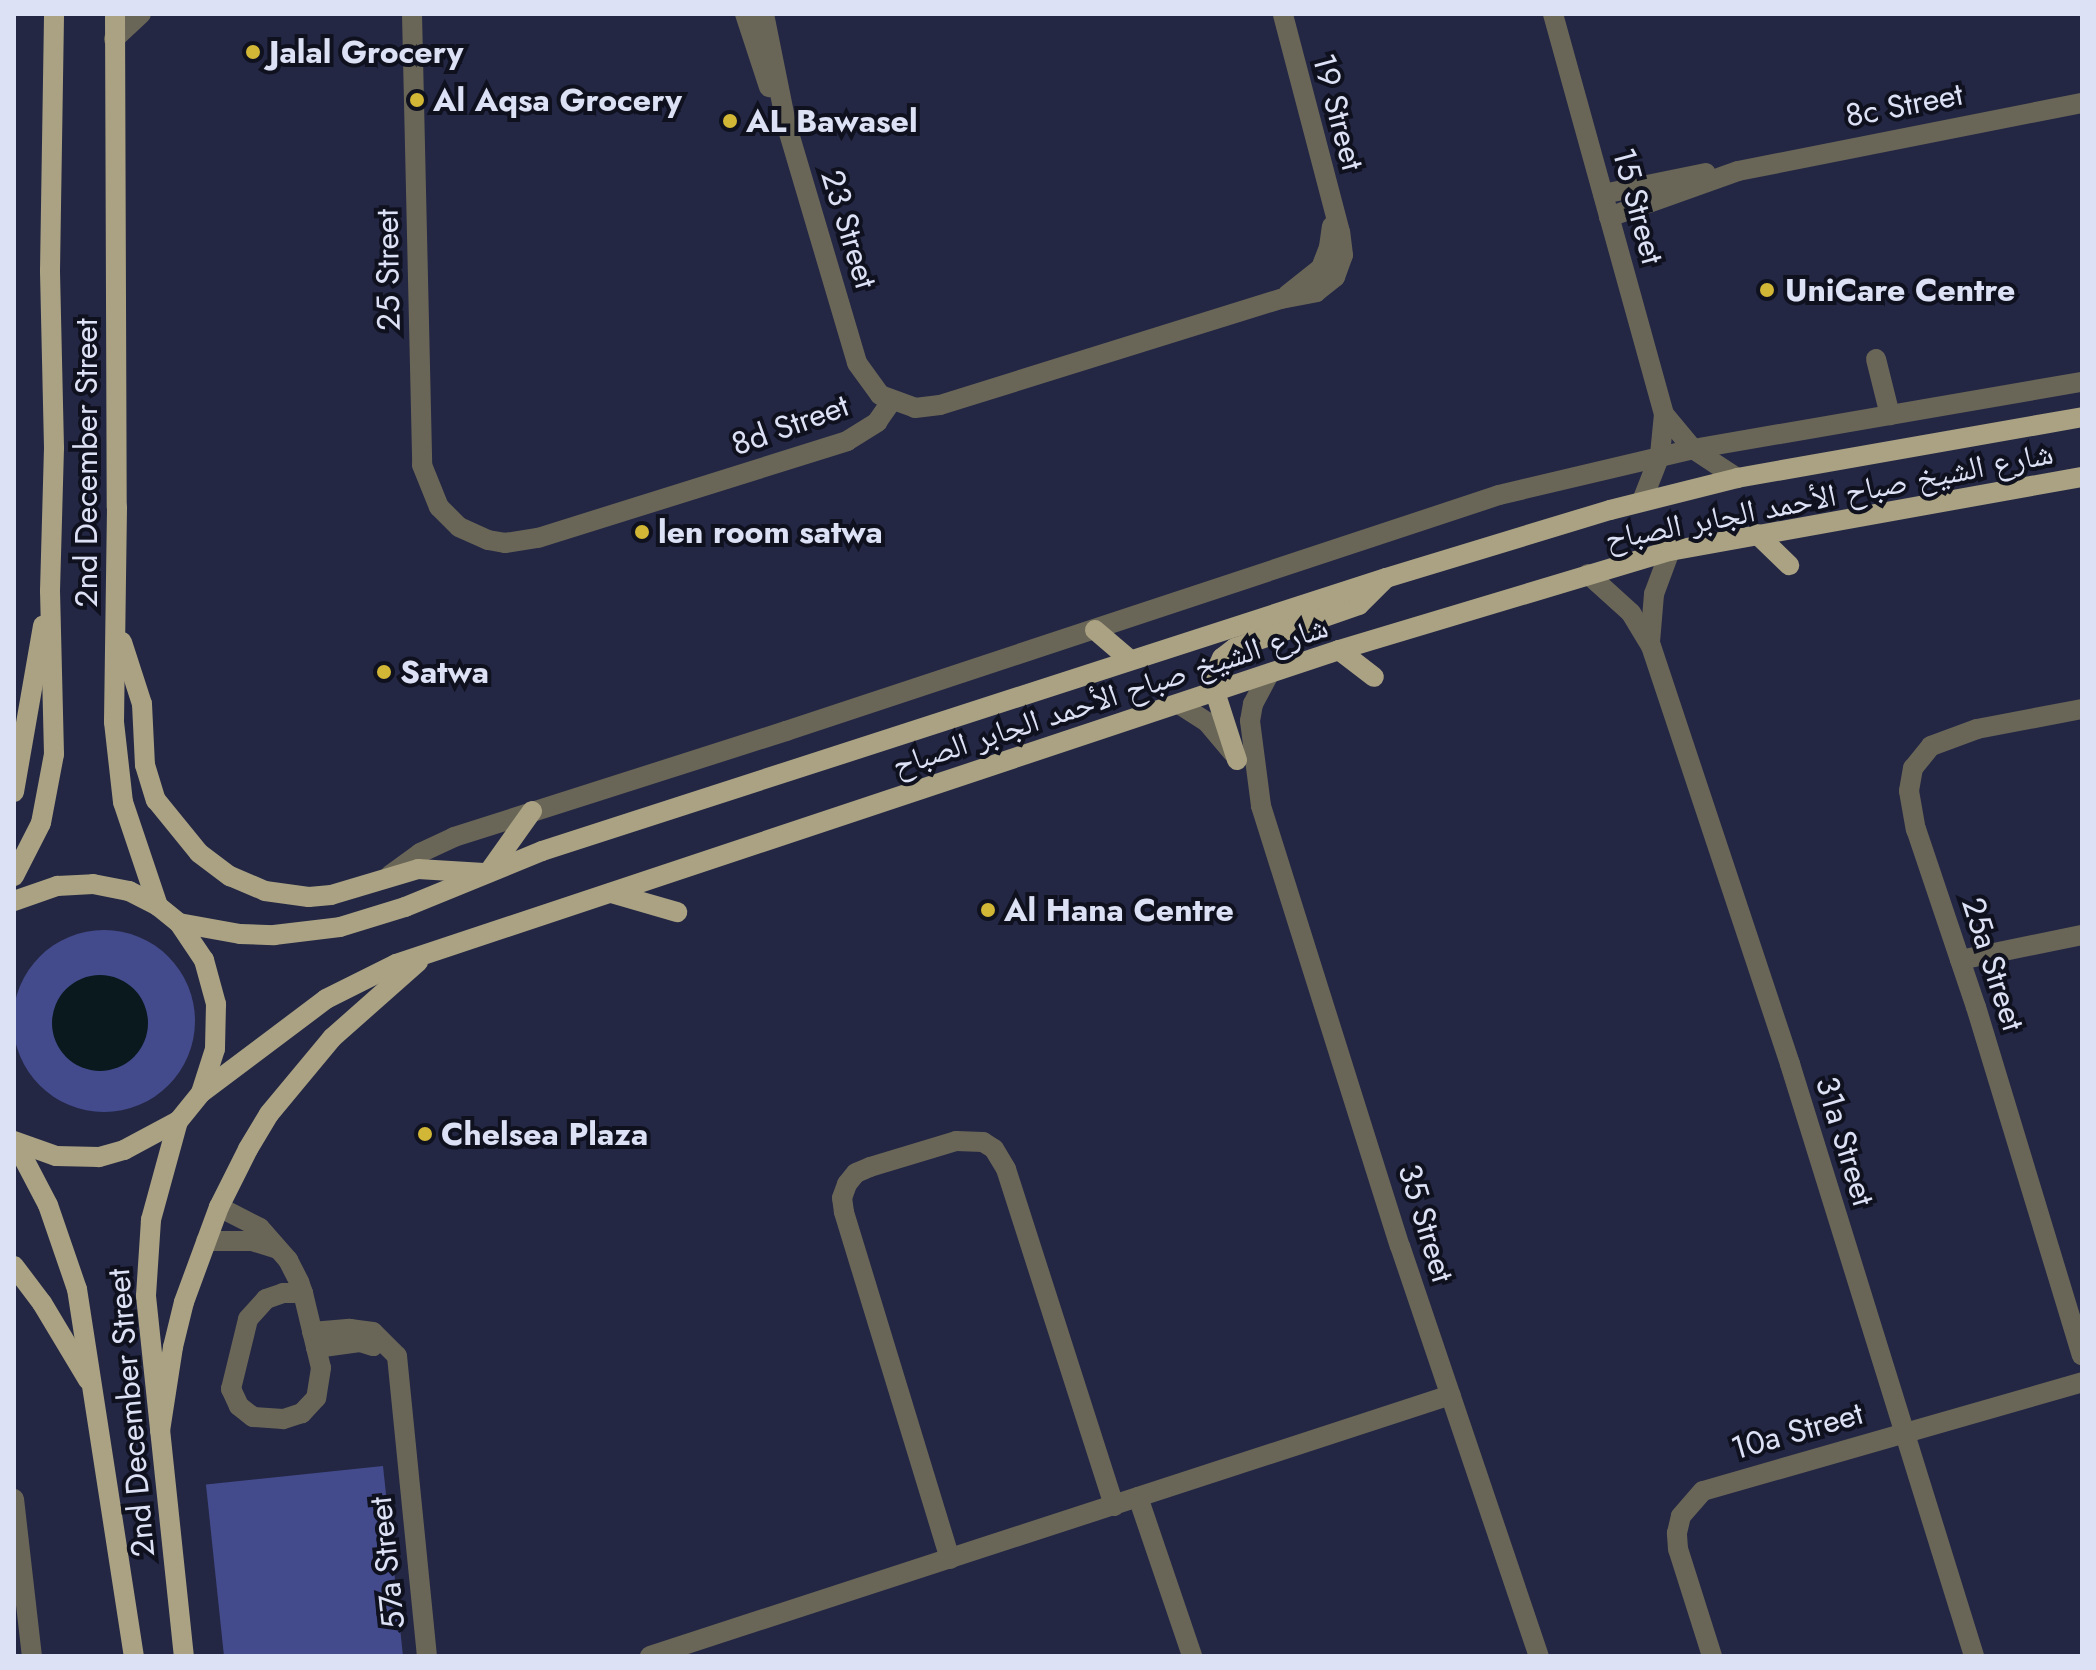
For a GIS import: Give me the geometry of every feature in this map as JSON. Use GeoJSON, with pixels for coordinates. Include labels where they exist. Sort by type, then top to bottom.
{"type":"FeatureCollection","features":[{"type":"Feature","properties":{"kind":"main road","name":"2nd December Street"},"geometry":{"type":"LineString","coordinates":[[14,876],[41,823],[50,789],[55,701],[50,591],[54,448],[50,271],[54,14]]}},
{"type":"Feature","properties":{"kind":"main road","name":"2nd December Street"},"geometry":{"type":"LineString","coordinates":[[115,14],[117,629],[114,722],[123,802],[168,913],[204,960],[216,1004],[215,1049],[201,1093]]}},
{"type":"Feature","properties":{"kind":"main road","name":"شارع الشيخ صباح الأحمد الجابر الصباح"},"geometry":{"type":"LineString","coordinates":[[14,901],[57,886],[93,884],[129,891],[168,913],[240,934],[307,933],[372,918],[542,851],[1386,578],[1642,501],[1737,478],[2082,417]]}},
{"type":"Feature","properties":{"kind":"main road","name":"شارع الشيخ صباح الأحمد الجابر الصباح"},"geometry":{"type":"LineString","coordinates":[[201,1093],[326,999],[360,980],[432,951],[1339,650],[1670,551],[2082,477]]}},
{"type":"Feature","properties":{"kind":"main road"},"geometry":{"type":"LineString","coordinates":[[1757,534],[1789,565]]}},
{"type":"Feature","properties":{"kind":"main road"},"geometry":{"type":"LineString","coordinates":[[1237,760],[1215,692],[1215,673],[1228,652],[1359,605],[1386,578]]}},
{"type":"Feature","properties":{"kind":"main road"},"geometry":{"type":"LineString","coordinates":[[14,792],[50,591]]}},
{"type":"Feature","properties":{"kind":"main road"},"geometry":{"type":"LineString","coordinates":[[117,629],[142,704],[149,783],[166,815],[199,853],[243,884],[287,896],[331,895],[418,869],[488,873],[532,811]]}},
{"type":"Feature","properties":{"kind":"main road"},"geometry":{"type":"LineString","coordinates":[[1095,630],[1130,660]]}},
{"type":"Feature","properties":{"kind":"main road"},"geometry":{"type":"LineString","coordinates":[[1339,650],[1374,677]]}},
{"type":"Feature","properties":{"kind":"main road"},"geometry":{"type":"LineString","coordinates":[[611,893],[677,912]]}},
{"type":"Feature","properties":{"kind":"main road"},"geometry":{"type":"LineString","coordinates":[[160,1431],[173,1347],[206,1241],[219,1207],[255,1137],[297,1078],[381,993],[432,951]]}},
{"type":"Feature","properties":{"kind":"main road"},"geometry":{"type":"LineString","coordinates":[[15,1142],[56,1156],[99,1157],[124,1150],[178,1121],[201,1093]]}},
{"type":"Feature","properties":{"kind":"main road","name":"2nd December Street"},"geometry":{"type":"LineString","coordinates":[[178,1121],[158,1182],[147,1258],[148,1334],[184,1656]]}},
{"type":"Feature","properties":{"kind":"main road","name":"2nd December Street"},"geometry":{"type":"LineString","coordinates":[[15,1142],[65,1247],[77,1289],[134,1656]]}},
{"type":"Feature","properties":{"kind":"main road"},"geometry":{"type":"LineString","coordinates":[[14,1266],[42,1303],[93,1388]]}},
{"type":"Feature","properties":{"kind":"main road"},"geometry":{"type":"LineString","coordinates":[[123,1656],[132,1632]]}},
{"type":"Feature","properties":{"kind":"street"},"geometry":{"type":"LineString","coordinates":[[114,39],[141,14]]}},
{"type":"Feature","properties":{"kind":"street","name":"25 Street"},"geometry":{"type":"LineString","coordinates":[[412,14],[422,465],[431,494],[449,518]]}},
{"type":"Feature","properties":{"kind":"street"},"geometry":{"type":"LineString","coordinates":[[745,14],[768,85],[786,123]]}},
{"type":"Feature","properties":{"kind":"street","name":"23 Street"},"geometry":{"type":"LineString","coordinates":[[764,14],[786,123],[857,363],[870,386],[891,402]]}},
{"type":"Feature","properties":{"kind":"street","name":"15 Street"},"geometry":{"type":"LineString","coordinates":[[1553,14],[1664,414],[1660,455],[1642,501]]}},
{"type":"Feature","properties":{"kind":"street","name":"19 Street"},"geometry":{"type":"LineString","coordinates":[[1282,19],[1333,210],[1328,272]]}},
{"type":"Feature","properties":{"kind":"street","name":"8c Street"},"geometry":{"type":"LineString","coordinates":[[1609,217],[1738,171],[2082,103]]}},
{"type":"Feature","properties":{"kind":"street","name":"8c Street"},"geometry":{"type":"LineString","coordinates":[[1603,194],[1708,172],[1738,171]]}},
{"type":"Feature","properties":{"kind":"street","name":"8d Street"},"geometry":{"type":"LineString","coordinates":[[449,518],[472,534],[488,540],[505,543],[531,540],[847,441],[868,430],[891,402],[915,408],[940,405],[1281,299],[1316,292],[1328,272]]}},
{"type":"Feature","properties":{"kind":"street"},"geometry":{"type":"LineString","coordinates":[[1876,359],[1890,415]]}},
{"type":"Feature","properties":{"kind":"street"},"geometry":{"type":"LineString","coordinates":[[390,875],[437,844],[532,811],[1095,630],[1499,495],[1660,455],[2082,382]]}},
{"type":"Feature","properties":{"kind":"street","name":"15 Street"},"geometry":{"type":"LineString","coordinates":[[1664,414],[1693,449],[1737,478]]}},
{"type":"Feature","properties":{"kind":"street","name":"31a Street"},"geometry":{"type":"LineString","coordinates":[[1651,646],[1654,594],[1670,551]]}},
{"type":"Feature","properties":{"kind":"street","name":"31a Street"},"geometry":{"type":"LineString","coordinates":[[1588,574],[1631,613],[1651,646],[1790,1064],[1974,1656]]}},
{"type":"Feature","properties":{"kind":"street","name":"35 Street"},"geometry":{"type":"LineString","coordinates":[[1261,806],[1250,721],[1253,704],[1269,674]]}},
{"type":"Feature","properties":{"kind":"street","name":"35 Street"},"geometry":{"type":"LineString","coordinates":[[1179,704],[1207,722],[1237,760],[1261,806],[1451,1395],[1539,1656]]}},
{"type":"Feature","properties":{"kind":"street","name":"25a Street"},"geometry":{"type":"LineString","coordinates":[[2082,709],[1977,729],[1931,746],[1913,768],[1909,791],[1916,829],[1960,960],[2082,1355]]}},
{"type":"Feature","properties":{"kind":"street"},"geometry":{"type":"LineString","coordinates":[[1960,960],[2082,935]]}},
{"type":"Feature","properties":{"kind":"street"},"geometry":{"type":"LineString","coordinates":[[950,1559],[844,1212],[842,1198],[847,1184],[856,1173],[870,1167],[956,1141],[983,1142],[994,1149],[1006,1169],[1114,1506]]}},
{"type":"Feature","properties":{"kind":"street"},"geometry":{"type":"LineString","coordinates":[[219,1207],[253,1223],[281,1251],[294,1270],[303,1293],[314,1340],[320,1388],[302,1413],[283,1419],[262,1420],[239,1406],[231,1380],[248,1319],[266,1299],[283,1293],[303,1293]]}},
{"type":"Feature","properties":{"kind":"street"},"geometry":{"type":"LineString","coordinates":[[206,1241],[252,1241],[281,1251]]}},
{"type":"Feature","properties":{"kind":"street","name":"57a Street"},"geometry":{"type":"LineString","coordinates":[[314,1340],[362,1330],[373,1332],[391,1346],[400,1366],[406,1463],[427,1656]]}},
{"type":"Feature","properties":{"kind":"street","name":"10a Street"},"geometry":{"type":"LineString","coordinates":[[1712,1656],[1678,1549],[1681,1516],[1690,1502],[1703,1491],[2082,1382]]}},
{"type":"Feature","properties":{"kind":"street"},"geometry":{"type":"LineString","coordinates":[[650,1656],[1451,1395]]}},
{"type":"Feature","properties":{"kind":"street"},"geometry":{"type":"LineString","coordinates":[[1138,1497],[1192,1656]]}},
{"type":"Feature","properties":{"kind":"street"},"geometry":{"type":"LineString","coordinates":[[14,1499],[17,1548],[32,1656]]}},
{"type":"Feature","properties":{"kind":"shaded area"},"geometry":{"type":"Polygon","coordinates":[[[104,930],[139,937],[155,945],[168,957],[180,970],[188,986],[195,1021],[188,1056],[180,1072],[168,1085],[155,1097],[139,1105],[104,1112],[69,1105],[53,1097],[40,1085],[28,1072],[20,1056],[13,1021],[20,986],[28,970],[40,957],[53,945],[69,937],[104,930]]]}},
{"type":"Feature","properties":{"kind":"shaded area"},"geometry":{"type":"Polygon","coordinates":[[[100,975],[118,979],[134,989],[144,1005],[148,1023],[144,1041],[134,1057],[118,1067],[100,1071],[82,1067],[66,1057],[56,1041],[52,1023],[56,1005],[66,989],[82,979],[100,975]]]}},
{"type":"Feature","properties":{"kind":"shaded area"},"geometry":{"type":"Polygon","coordinates":[[[383,1466],[403,1656],[224,1656],[206,1485],[383,1466]]]}},
{"type":"Feature","properties":{"kind":"place","name":"Jalal Grocery"},"geometry":{"type":"Point","coordinates":[253,52]}},
{"type":"Feature","properties":{"kind":"place","name":"Al Aqsa Grocery"},"geometry":{"type":"Point","coordinates":[417,100]}},
{"type":"Feature","properties":{"kind":"place","name":"AL Bawasel"},"geometry":{"type":"Point","coordinates":[730,121]}},
{"type":"Feature","properties":{"kind":"place","name":"UniCare Centre"},"geometry":{"type":"Point","coordinates":[1767,290]}},
{"type":"Feature","properties":{"kind":"place","name":"len room satwa"},"geometry":{"type":"Point","coordinates":[642,532]}},
{"type":"Feature","properties":{"kind":"place","name":"Satwa"},"geometry":{"type":"Point","coordinates":[384,672]}},
{"type":"Feature","properties":{"kind":"place","name":"Al Hana Centre"},"geometry":{"type":"Point","coordinates":[988,910]}},
{"type":"Feature","properties":{"kind":"place","name":"Chelsea Plaza"},"geometry":{"type":"Point","coordinates":[425,1134]}}]}
